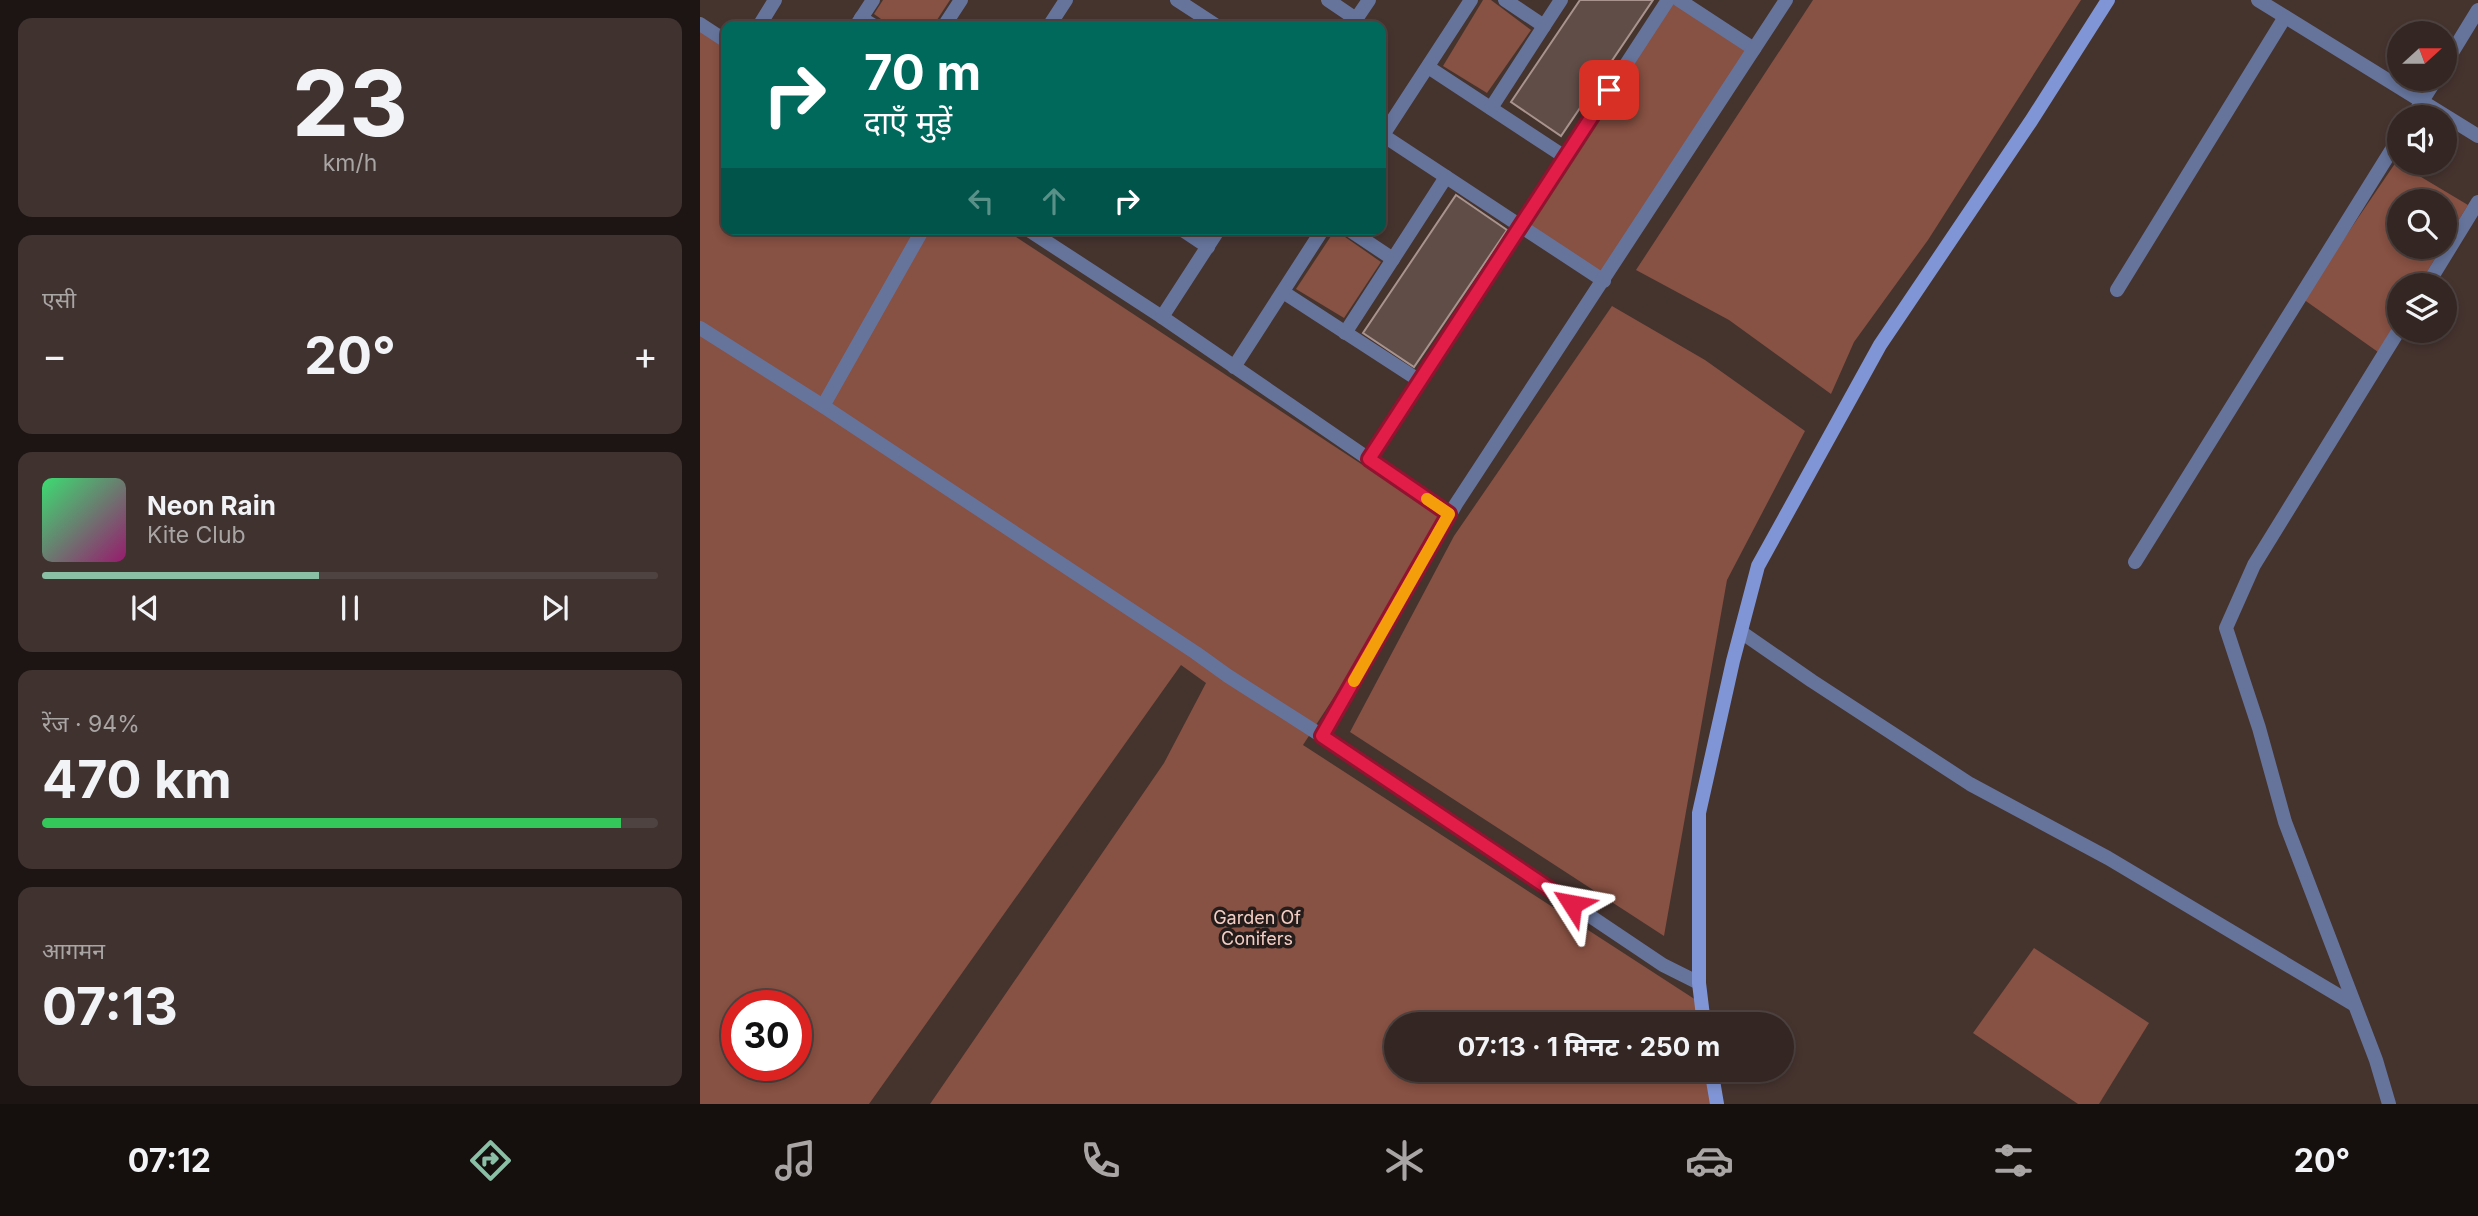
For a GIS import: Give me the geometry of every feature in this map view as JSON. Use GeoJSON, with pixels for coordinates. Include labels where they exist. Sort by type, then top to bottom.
{"type":"FeatureCollection","features":[{"type":"Feature","properties":{"kind":"street"},"geometry":{"type":"LineString","coordinates":[[761,21],[775,0]]}},
{"type":"Feature","properties":{"kind":"street"},"geometry":{"type":"LineString","coordinates":[[865,21],[873,0]]}},
{"type":"Feature","properties":{"kind":"street"},"geometry":{"type":"LineString","coordinates":[[946,21],[961,0]]}},
{"type":"Feature","properties":{"kind":"street"},"geometry":{"type":"LineString","coordinates":[[1052,21],[1066,0]]}},
{"type":"Feature","properties":{"kind":"street"},"geometry":{"type":"LineString","coordinates":[[1178,0],[1210,21]]}},
{"type":"Feature","properties":{"kind":"street"},"geometry":{"type":"LineString","coordinates":[[1328,0],[1353,21]]}},
{"type":"Feature","properties":{"kind":"street"},"geometry":{"type":"LineString","coordinates":[[1355,21],[1369,0]]}},
{"type":"Feature","properties":{"kind":"street"},"geometry":{"type":"LineString","coordinates":[[1386,129],[1471,0]]}},
{"type":"Feature","properties":{"kind":"street"},"geometry":{"type":"LineString","coordinates":[[1505,0],[1544,26]]}},
{"type":"Feature","properties":{"kind":"street"},"geometry":{"type":"LineString","coordinates":[[1490,108],[1561,0]]}},
{"type":"Feature","properties":{"kind":"street"},"geometry":{"type":"LineString","coordinates":[[1369,459],[1668,0]]}},
{"type":"Feature","properties":{"kind":"street"},"geometry":{"type":"LineString","coordinates":[[1679,0],[1754,50]]}},
{"type":"Feature","properties":{"kind":"street"},"geometry":{"type":"LineString","coordinates":[[1322,736],[1449,514],[1786,0]]}},
{"type":"Feature","properties":{"kind":"street"},"geometry":{"type":"LineString","coordinates":[[1703,1012],[1699,983],[1699,813],[1758,566],[1880,345],[2031,121],[2108,0]]}},
{"type":"Feature","properties":{"kind":"street"},"geometry":{"type":"LineString","coordinates":[[2258,0],[2478,136]]}},
{"type":"Feature","properties":{"kind":"street"},"geometry":{"type":"LineString","coordinates":[[2457,44],[2478,10]]}},
{"type":"Feature","properties":{"kind":"street"},"geometry":{"type":"LineString","coordinates":[[2117,290],[2285,18]]}},
{"type":"Feature","properties":{"kind":"street"},"geometry":{"type":"LineString","coordinates":[[700,24],[721,38]]}},
{"type":"Feature","properties":{"kind":"street"},"geometry":{"type":"LineString","coordinates":[[1428,66],[1566,157]]}},
{"type":"Feature","properties":{"kind":"street"},"geometry":{"type":"LineString","coordinates":[[2420,105],[2428,91]]}},
{"type":"Feature","properties":{"kind":"street"},"geometry":{"type":"LineString","coordinates":[[1386,138],[1604,281]]}},
{"type":"Feature","properties":{"kind":"street"},"geometry":{"type":"LineString","coordinates":[[2136,562],[2387,157]]}},
{"type":"Feature","properties":{"kind":"street"},"geometry":{"type":"LineString","coordinates":[[1345,332],[1446,177]]}},
{"type":"Feature","properties":{"kind":"street"},"geometry":{"type":"LineString","coordinates":[[2434,273],[2478,202]]}},
{"type":"Feature","properties":{"kind":"street"},"geometry":{"type":"LineString","coordinates":[[823,405],[920,235]]}},
{"type":"Feature","properties":{"kind":"street"},"geometry":{"type":"LineString","coordinates":[[1037,235],[1162,317],[1449,514]]}},
{"type":"Feature","properties":{"kind":"street"},"geometry":{"type":"LineString","coordinates":[[1190,235],[1208,247]]}},
{"type":"Feature","properties":{"kind":"street"},"geometry":{"type":"LineString","coordinates":[[1162,317],[1216,235]]}},
{"type":"Feature","properties":{"kind":"street"},"geometry":{"type":"LineString","coordinates":[[1234,367],[1319,235]]}},
{"type":"Feature","properties":{"kind":"street"},"geometry":{"type":"LineString","coordinates":[[1357,235],[1393,259]]}},
{"type":"Feature","properties":{"kind":"street"},"geometry":{"type":"LineString","coordinates":[[1283,292],[1420,381]]}},
{"type":"Feature","properties":{"kind":"street"},"geometry":{"type":"LineString","coordinates":[[700,328],[823,405],[1663,965],[1699,983]]}},
{"type":"Feature","properties":{"kind":"street"},"geometry":{"type":"LineString","coordinates":[[2389,1104],[2376,1060],[2285,822],[2259,728],[2226,628],[2254,565],[2391,343]]}},
{"type":"Feature","properties":{"kind":"street"},"geometry":{"type":"LineString","coordinates":[[1741,632],[1970,783],[2108,858],[2353,1004]]}},
{"type":"Feature","properties":{"kind":"street"},"geometry":{"type":"LineString","coordinates":[[1713,1082],[1717,1104]]}},
{"type":"Feature","properties":{"kind":"green space"},"geometry":{"type":"Polygon","coordinates":[[[883,0],[950,0],[936,21],[884,21],[874,14],[883,0]]]}},
{"type":"Feature","properties":{"kind":"green space"},"geometry":{"type":"Polygon","coordinates":[[[1483,0],[1491,0],[1531,30],[1487,93],[1443,66],[1483,0]]]}},
{"type":"Feature","properties":{"kind":"green space"},"geometry":{"type":"Polygon","coordinates":[[[1668,0],[1754,49],[1604,281],[1521,226],[1668,0]]]}},
{"type":"Feature","properties":{"kind":"green space"},"geometry":{"type":"Polygon","coordinates":[[[1813,0],[2081,0],[1928,240],[1854,342],[1831,394],[1729,320],[1636,270],[1813,0]]]}},
{"type":"Feature","properties":{"kind":"green space","name":"Garden Of Conifers"},"geometry":{"type":"Polygon","coordinates":[[[700,31],[721,45],[721,235],[1013,235],[1448,521],[1303,745],[1696,1000],[1698,1012],[1384,1012],[1384,1082],[1709,1082],[1712,1104],[930,1104],[1164,763],[1206,683],[1181,665],[869,1104],[700,1104],[700,31]]]}},
{"type":"Feature","properties":{"kind":"green space"},"geometry":{"type":"Polygon","coordinates":[[[2387,175],[2418,175],[2441,189],[2387,189],[2387,259],[2435,259],[2426,273],[2387,273],[2387,337],[2378,352],[2303,299],[2387,175]]]}},
{"type":"Feature","properties":{"kind":"green space"},"geometry":{"type":"Polygon","coordinates":[[[2457,198],[2468,205],[2457,223],[2457,198]]]}},
{"type":"Feature","properties":{"kind":"green space"},"geometry":{"type":"Polygon","coordinates":[[[1332,235],[1342,235],[1381,262],[1344,318],[1296,289],[1332,235]]]}},
{"type":"Feature","properties":{"kind":"green space"},"geometry":{"type":"Polygon","coordinates":[[[1612,306],[1705,360],[1805,431],[1727,580],[1664,936],[1350,732],[1454,536],[1612,306]]]}},
{"type":"Feature","properties":{"kind":"green space"},"geometry":{"type":"Polygon","coordinates":[[[2034,948],[2149,1023],[2099,1104],[2078,1104],[1973,1033],[2034,948]]]}},
{"type":"Feature","properties":{"kind":"building"},"geometry":{"type":"Polygon","coordinates":[[[1580,0],[1653,0],[1561,136],[1511,102],[1580,0]]]}},
{"type":"Feature","properties":{"kind":"building"},"geometry":{"type":"Polygon","coordinates":[[[1456,195],[1507,230],[1414,367],[1363,333],[1456,195]]]}},
{"type":"Feature","properties":{"kind":"slow traffic"},"geometry":{"type":"LineString","coordinates":[[1354,681],[1449,514],[1427,499]]}},
{"type":"Feature","properties":{"kind":"route"},"geometry":{"type":"LineString","coordinates":[[1572,904],[1322,736],[1449,514],[1369,459],[1609,90]]}}]}
